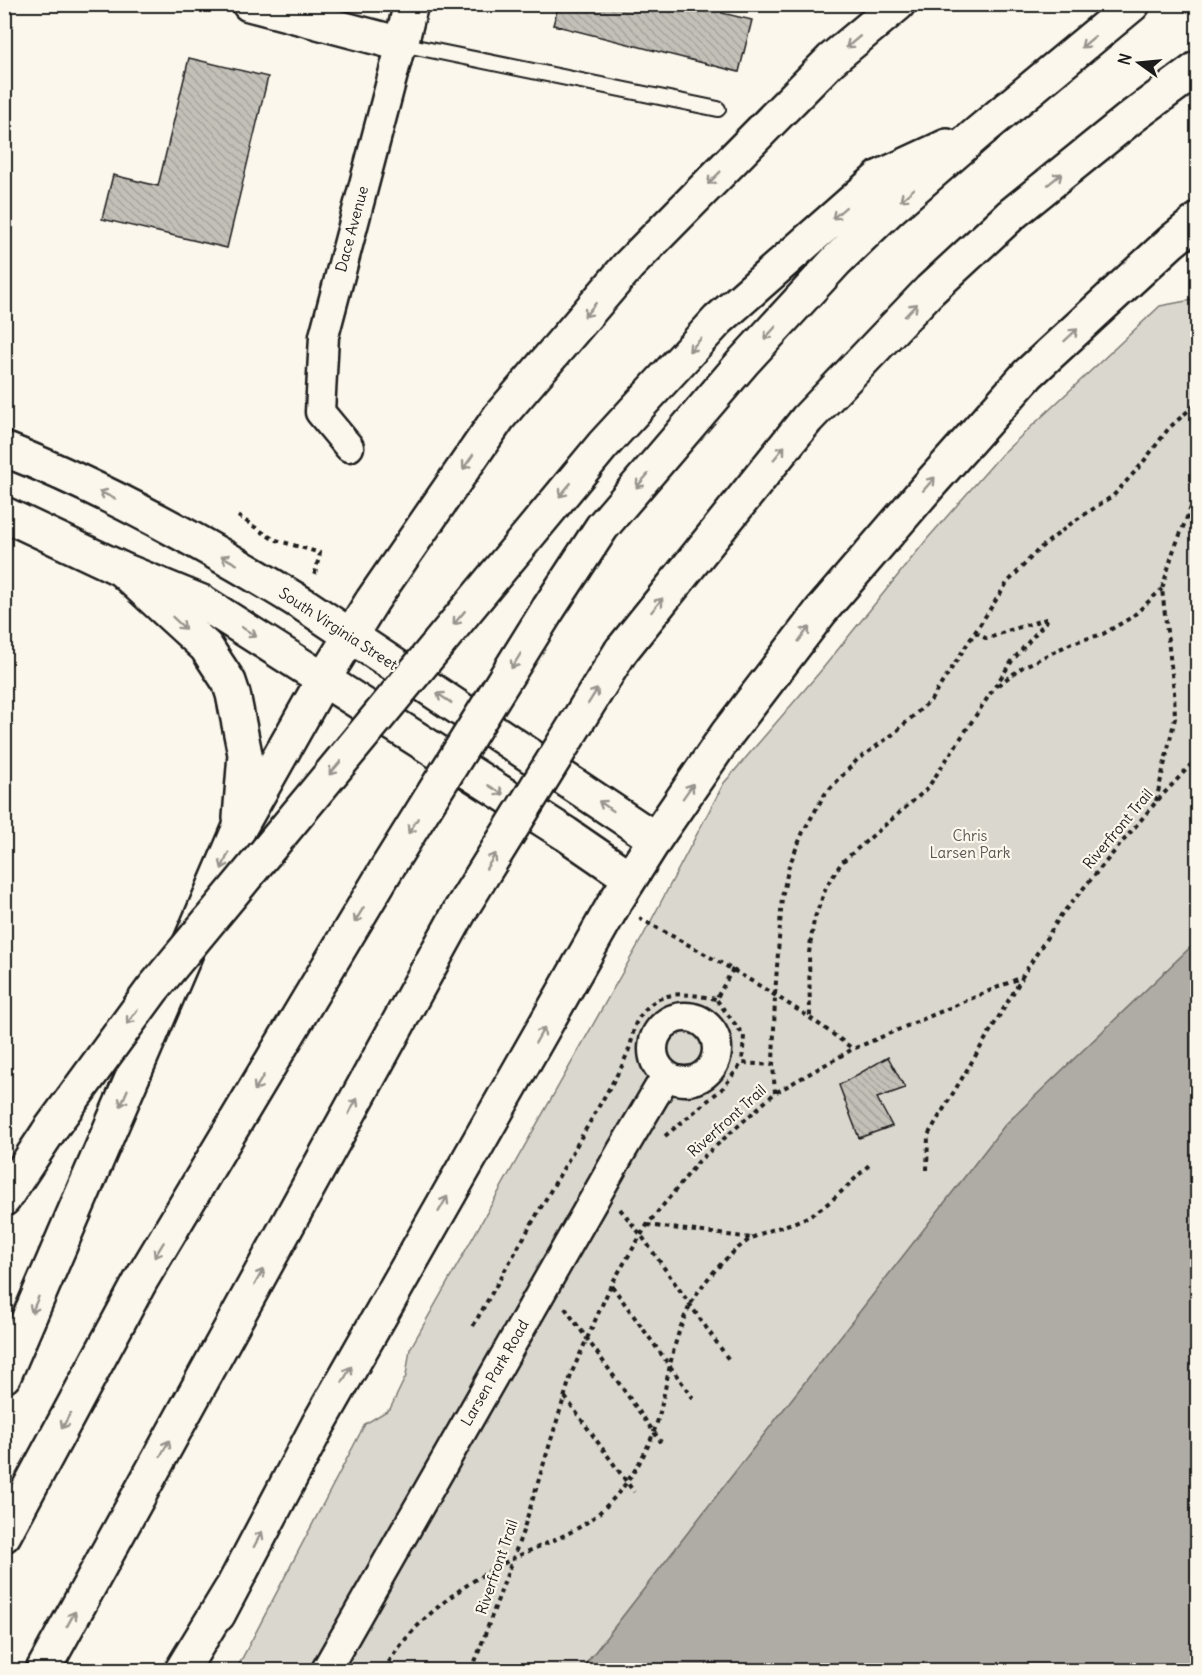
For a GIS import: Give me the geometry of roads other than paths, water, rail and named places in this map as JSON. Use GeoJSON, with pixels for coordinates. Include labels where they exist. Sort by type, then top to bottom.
{"type":"FeatureCollection","features":[{"type":"Feature","properties":{"kind":"main road"},"geometry":{"type":"LineString","coordinates":[[249,4],[401,44]]}},
{"type":"Feature","properties":{"kind":"main road","name":"Dace Avenue"},"geometry":{"type":"LineString","coordinates":[[401,44],[411,4]]}},
{"type":"Feature","properties":{"kind":"main road"},"geometry":{"type":"LineString","coordinates":[[4,1376],[239,829],[350,636],[499,417],[628,266],[831,60],[898,4]]}},
{"type":"Feature","properties":{"kind":"main road"},"geometry":{"type":"LineString","coordinates":[[4,1535],[141,1280],[389,865],[602,527],[752,353],[837,260],[979,132],[1133,4]]}},
{"type":"Feature","properties":{"kind":"main road"},"geometry":{"type":"LineString","coordinates":[[43,1671],[460,911],[621,651],[807,418],[930,290],[1012,214],[1133,116],[1197,68]]}},
{"type":"Feature","properties":{"kind":"main road"},"geometry":{"type":"LineString","coordinates":[[4,1199],[49,1131],[152,990],[603,445],[718,320],[880,177],[979,132]]}},
{"type":"Feature","properties":{"kind":"main road"},"geometry":{"type":"LineString","coordinates":[[190,1671],[324,1414],[614,904],[655,839],[727,734],[814,620],[1028,374],[1197,220]]}},
{"type":"Feature","properties":{"kind":"main road","name":"South Virginia Street"},"geometry":{"type":"LineString","coordinates":[[4,449],[117,500],[252,572],[655,839]]}},
{"type":"Feature","properties":{"kind":"main road"},"geometry":{"type":"LineString","coordinates":[[4,514],[121,569],[202,602],[566,834],[630,878]]}},
{"type":"Feature","properties":{"kind":"main road"},"geometry":{"type":"LineString","coordinates":[[121,569],[206,647],[229,682],[245,754],[239,829]]}},
{"type":"Feature","properties":{"kind":"main road"},"geometry":{"type":"LineString","coordinates":[[182,1671],[230,1591]]}},
{"type":"Feature","properties":{"kind":"street","name":"Dace Avenue"},"geometry":{"type":"LineString","coordinates":[[349,447],[320,412],[324,336],[401,44]]}},
{"type":"Feature","properties":{"kind":"street","name":"Larsen Park Road"},"geometry":{"type":"LineString","coordinates":[[326,1671],[666,1076]]}},
{"type":"Feature","properties":{"kind":"lane"},"geometry":{"type":"LineString","coordinates":[[401,44],[718,109]]}},
{"type":"Feature","properties":{"kind":"park label","name":"Chris Larsen Park"},"geometry":{"type":"Point","coordinates":[970,844]}}]}
